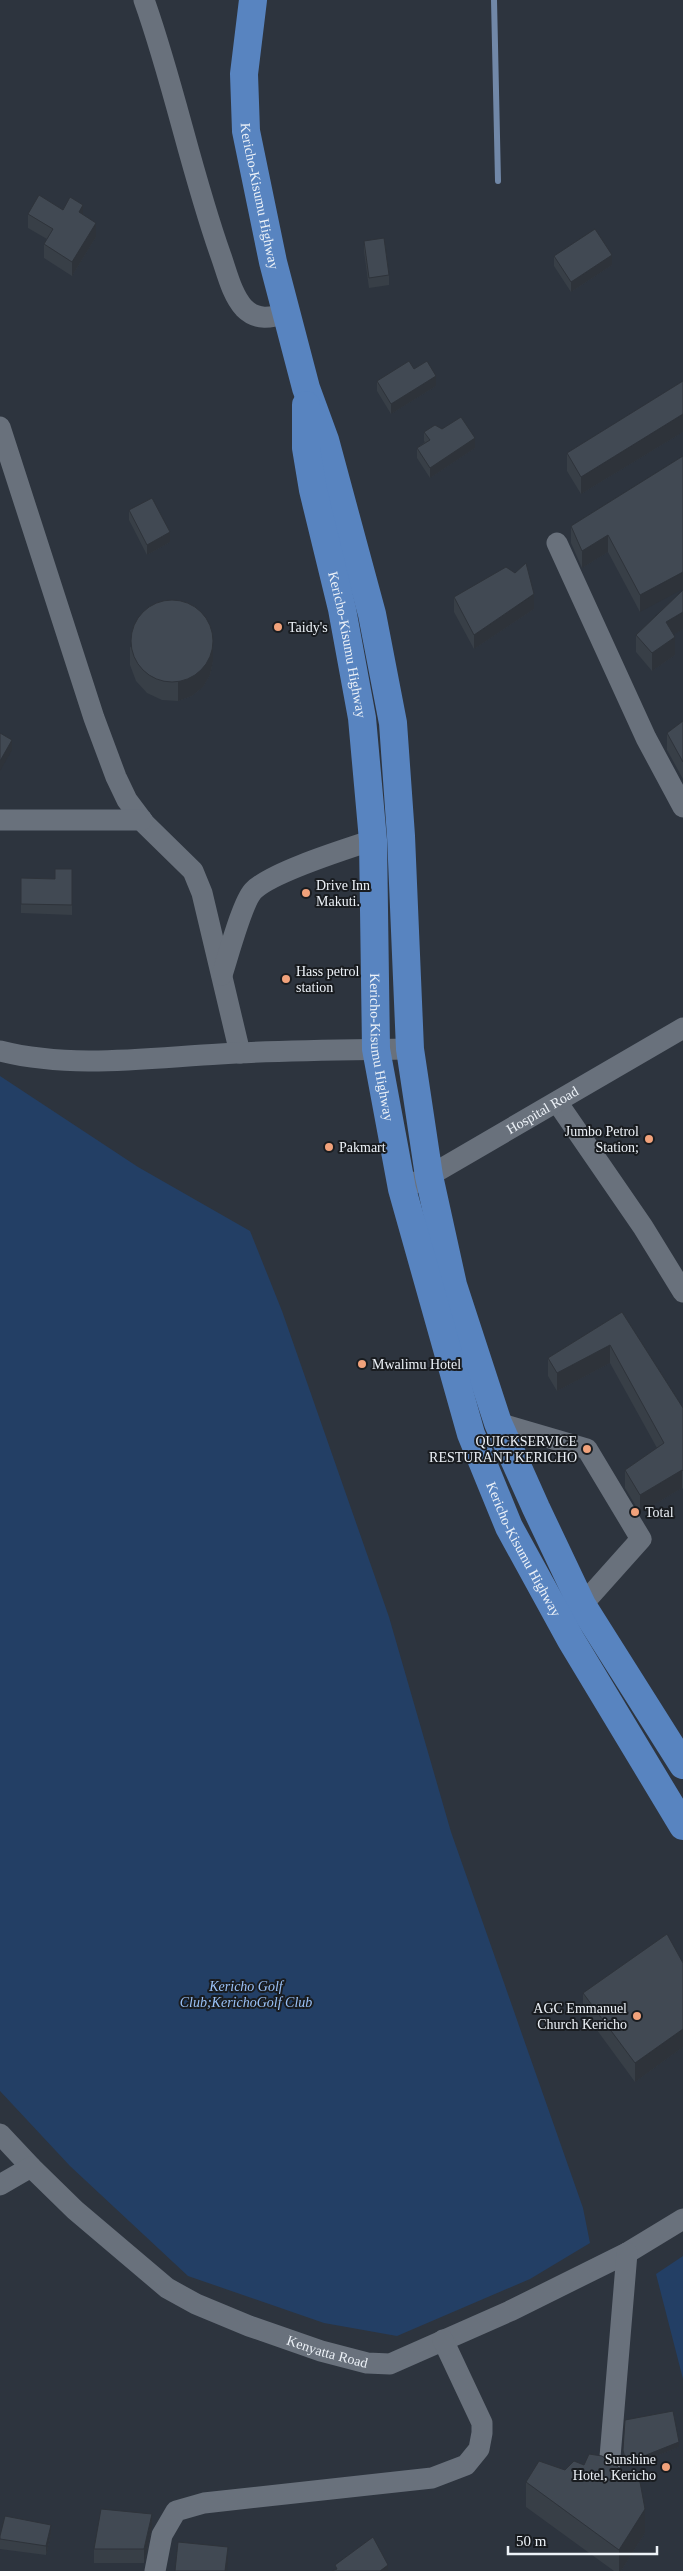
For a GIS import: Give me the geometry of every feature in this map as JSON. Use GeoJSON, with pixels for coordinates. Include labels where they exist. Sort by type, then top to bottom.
{"type":"FeatureCollection","features":[{"type":"Feature","properties":{"kind":"highway","name":"Kericho-Kisumu Highway"},"geometry":{"type":"LineString","coordinates":[[253,0],[244,74],[246,130],[256,188],[306,388],[325,440],[372,614],[393,723],[401,836],[410,1048],[429,1176],[453,1285],[498,1423],[582,1605],[683,1765]]}},
{"type":"Feature","properties":{"kind":"highway","name":"Kericho-Kisumu Highway"},"geometry":{"type":"LineString","coordinates":[[306,388],[306,448],[313,490],[342,609],[362,718],[373,840],[376,1049],[402,1189],[471,1434],[509,1527],[571,1640],[683,1826]]}},
{"type":"Feature","properties":{"kind":"street"},"geometry":{"type":"LineString","coordinates":[[144,0],[158,41],[214,236],[236,296],[250,313],[260,318],[274,317],[287,313]]}},
{"type":"Feature","properties":{"kind":"street"},"geometry":{"type":"LineString","coordinates":[[0,427],[94,718],[116,778],[127,800],[142,820],[193,871],[202,893],[240,1053]]}},
{"type":"Feature","properties":{"kind":"street"},"geometry":{"type":"LineString","coordinates":[[557,543],[646,738],[683,807]]}},
{"type":"Feature","properties":{"kind":"street"},"geometry":{"type":"LineString","coordinates":[[0,820],[142,820]]}},
{"type":"Feature","properties":{"kind":"street"},"geometry":{"type":"LineString","coordinates":[[222,975],[240,918],[253,892],[277,876],[300,866],[373,840]]}},
{"type":"Feature","properties":{"kind":"street","name":"Hospital Road"},"geometry":{"type":"LineString","coordinates":[[402,1189],[429,1176],[683,1028]]}},
{"type":"Feature","properties":{"kind":"street"},"geometry":{"type":"LineString","coordinates":[[0,1051],[58,1060],[116,1060],[240,1053],[410,1048]]}},
{"type":"Feature","properties":{"kind":"street"},"geometry":{"type":"LineString","coordinates":[[557,1102],[643,1227],[683,1292]]}},
{"type":"Feature","properties":{"kind":"street"},"geometry":{"type":"LineString","coordinates":[[498,1423],[587,1449],[641,1539],[582,1605]]}},
{"type":"Feature","properties":{"kind":"street","name":"Kenyatta Road"},"geometry":{"type":"LineString","coordinates":[[0,2134],[75,2210],[167,2288],[196,2304],[321,2352],[367,2363],[390,2364],[510,2311],[627,2253],[683,2219]]}},
{"type":"Feature","properties":{"kind":"street"},"geometry":{"type":"LineString","coordinates":[[0,2185],[31,2167]]}},
{"type":"Feature","properties":{"kind":"street"},"geometry":{"type":"LineString","coordinates":[[609,2469],[627,2253]]}},
{"type":"Feature","properties":{"kind":"street"},"geometry":{"type":"LineString","coordinates":[[155,2571],[162,2535],[176,2511],[204,2503],[432,2478],[466,2465],[479,2449],[482,2423],[443,2340]]}},
{"type":"Feature","properties":{"kind":"green space","name":"Kericho Golf Club;KerichoGolf Club"},"geometry":{"type":"Polygon","coordinates":[[[0,1076],[138,1167],[250,1231],[282,1311],[389,1617],[451,1832],[583,2208],[590,2243],[530,2279],[397,2336],[324,2323],[188,2276],[70,2166],[0,2091],[0,1076]]]}},
{"type":"Feature","properties":{"kind":"green space"},"geometry":{"type":"Polygon","coordinates":[[[683,2256],[683,2379],[656,2274],[683,2256]]]}},
{"type":"Feature","properties":{"kind":"building"},"geometry":{"type":"Polygon","coordinates":[[[39,195],[63,210],[70,197],[83,205],[79,212],[96,223],[72,262],[44,244],[53,229],[28,214],[39,195]]]}},
{"type":"Feature","properties":{"kind":"building"},"geometry":{"type":"Polygon","coordinates":[[[595,229],[612,255],[571,282],[554,256],[595,229]]]}},
{"type":"Feature","properties":{"kind":"building"},"geometry":{"type":"Polygon","coordinates":[[[384,238],[389,275],[369,278],[364,241],[384,238]]]}},
{"type":"Feature","properties":{"kind":"building"},"geometry":{"type":"Polygon","coordinates":[[[409,361],[414,369],[427,361],[436,376],[391,404],[377,381],[409,361]]]}},
{"type":"Feature","properties":{"kind":"building"},"geometry":{"type":"Polygon","coordinates":[[[683,381],[683,414],[581,477],[567,453],[683,381]]]}},
{"type":"Feature","properties":{"kind":"building"},"geometry":{"type":"Polygon","coordinates":[[[461,417],[475,438],[430,468],[417,448],[430,440],[424,432],[435,425],[442,429],[461,417]]]}},
{"type":"Feature","properties":{"kind":"building"},"geometry":{"type":"Polygon","coordinates":[[[683,456],[683,572],[640,595],[608,535],[582,551],[571,526],[683,456]]]}},
{"type":"Feature","properties":{"kind":"building"},"geometry":{"type":"Polygon","coordinates":[[[152,498],[170,532],[147,545],[129,510],[152,498]]]}},
{"type":"Feature","properties":{"kind":"building"},"geometry":{"type":"Polygon","coordinates":[[[526,563],[534,594],[474,635],[454,597],[506,567],[515,573],[526,563]]]}},
{"type":"Feature","properties":{"kind":"building"},"geometry":{"type":"Polygon","coordinates":[[[683,590],[683,612],[666,622],[675,637],[652,653],[636,635],[683,590]]]}},
{"type":"Feature","properties":{"kind":"building"},"geometry":{"type":"Polygon","coordinates":[[[164,600],[180,600],[195,607],[206,618],[213,633],[210,657],[201,670],[180,682],[164,682],[149,675],[138,664],[131,649],[131,633],[138,618],[149,607],[164,600]]]}},
{"type":"Feature","properties":{"kind":"building"},"geometry":{"type":"Polygon","coordinates":[[[683,721],[683,762],[667,733],[683,721]]]}},
{"type":"Feature","properties":{"kind":"building"},"geometry":{"type":"Polygon","coordinates":[[[0,733],[12,740],[0,761],[0,733]]]}},
{"type":"Feature","properties":{"kind":"building"},"geometry":{"type":"Polygon","coordinates":[[[55,869],[72,869],[72,905],[21,904],[21,878],[55,879],[55,869]]]}},
{"type":"Feature","properties":{"kind":"building"},"geometry":{"type":"Polygon","coordinates":[[[622,1312],[683,1408],[683,1471],[640,1495],[625,1470],[664,1443],[610,1345],[557,1373],[548,1358],[622,1312]]]}},
{"type":"Feature","properties":{"kind":"building"},"geometry":{"type":"Polygon","coordinates":[[[667,1934],[683,1963],[683,2029],[635,2063],[583,1993],[667,1934]]]}},
{"type":"Feature","properties":{"kind":"building"},"geometry":{"type":"Polygon","coordinates":[[[673,2411],[679,2442],[626,2463],[623,2450],[625,2420],[673,2411]]]}},
{"type":"Feature","properties":{"kind":"building"},"geometry":{"type":"Polygon","coordinates":[[[589,2454],[602,2456],[640,2482],[645,2509],[619,2550],[526,2482],[539,2461],[565,2470],[574,2461],[584,2465],[589,2454]]]}},
{"type":"Feature","properties":{"kind":"building"},"geometry":{"type":"Polygon","coordinates":[[[101,2509],[152,2514],[144,2549],[94,2549],[101,2509]]]}},
{"type":"Feature","properties":{"kind":"building"},"geometry":{"type":"Polygon","coordinates":[[[5,2516],[51,2525],[46,2546],[0,2539],[5,2516]]]}},
{"type":"Feature","properties":{"kind":"building"},"geometry":{"type":"Polygon","coordinates":[[[373,2537],[388,2565],[380,2571],[332,2571],[337,2569],[335,2565],[373,2537]]]}},
{"type":"Feature","properties":{"kind":"building"},"geometry":{"type":"Polygon","coordinates":[[[178,2542],[228,2547],[225,2571],[175,2571],[178,2542]]]}},
{"type":"Feature","properties":{"kind":"waterway"},"geometry":{"type":"LineString","coordinates":[[494,0],[498,181]]}},
{"type":"Feature","properties":{"kind":"place","name":"Taidy's"},"geometry":{"type":"Point","coordinates":[278,627]}},
{"type":"Feature","properties":{"kind":"place","name":"Drive Inn Makuti."},"geometry":{"type":"Point","coordinates":[306,893]}},
{"type":"Feature","properties":{"kind":"place","name":"Hass petrol station"},"geometry":{"type":"Point","coordinates":[286,979]}},
{"type":"Feature","properties":{"kind":"place","name":"Jumbo Petrol Station;"},"geometry":{"type":"Point","coordinates":[649,1139]}},
{"type":"Feature","properties":{"kind":"place","name":"Pakmart"},"geometry":{"type":"Point","coordinates":[329,1147]}},
{"type":"Feature","properties":{"kind":"place","name":"Mwalimu Hotel"},"geometry":{"type":"Point","coordinates":[362,1364]}},
{"type":"Feature","properties":{"kind":"place","name":"QUICKSERVICE RESTURANT KERICHO"},"geometry":{"type":"Point","coordinates":[587,1449]}},
{"type":"Feature","properties":{"kind":"place","name":"Total"},"geometry":{"type":"Point","coordinates":[635,1512]}},
{"type":"Feature","properties":{"kind":"place","name":"AGC Emmanuel Church Kericho"},"geometry":{"type":"Point","coordinates":[637,2016]}},
{"type":"Feature","properties":{"kind":"place","name":"Sunshine Hotel, Kericho"},"geometry":{"type":"Point","coordinates":[666,2467]}}]}
